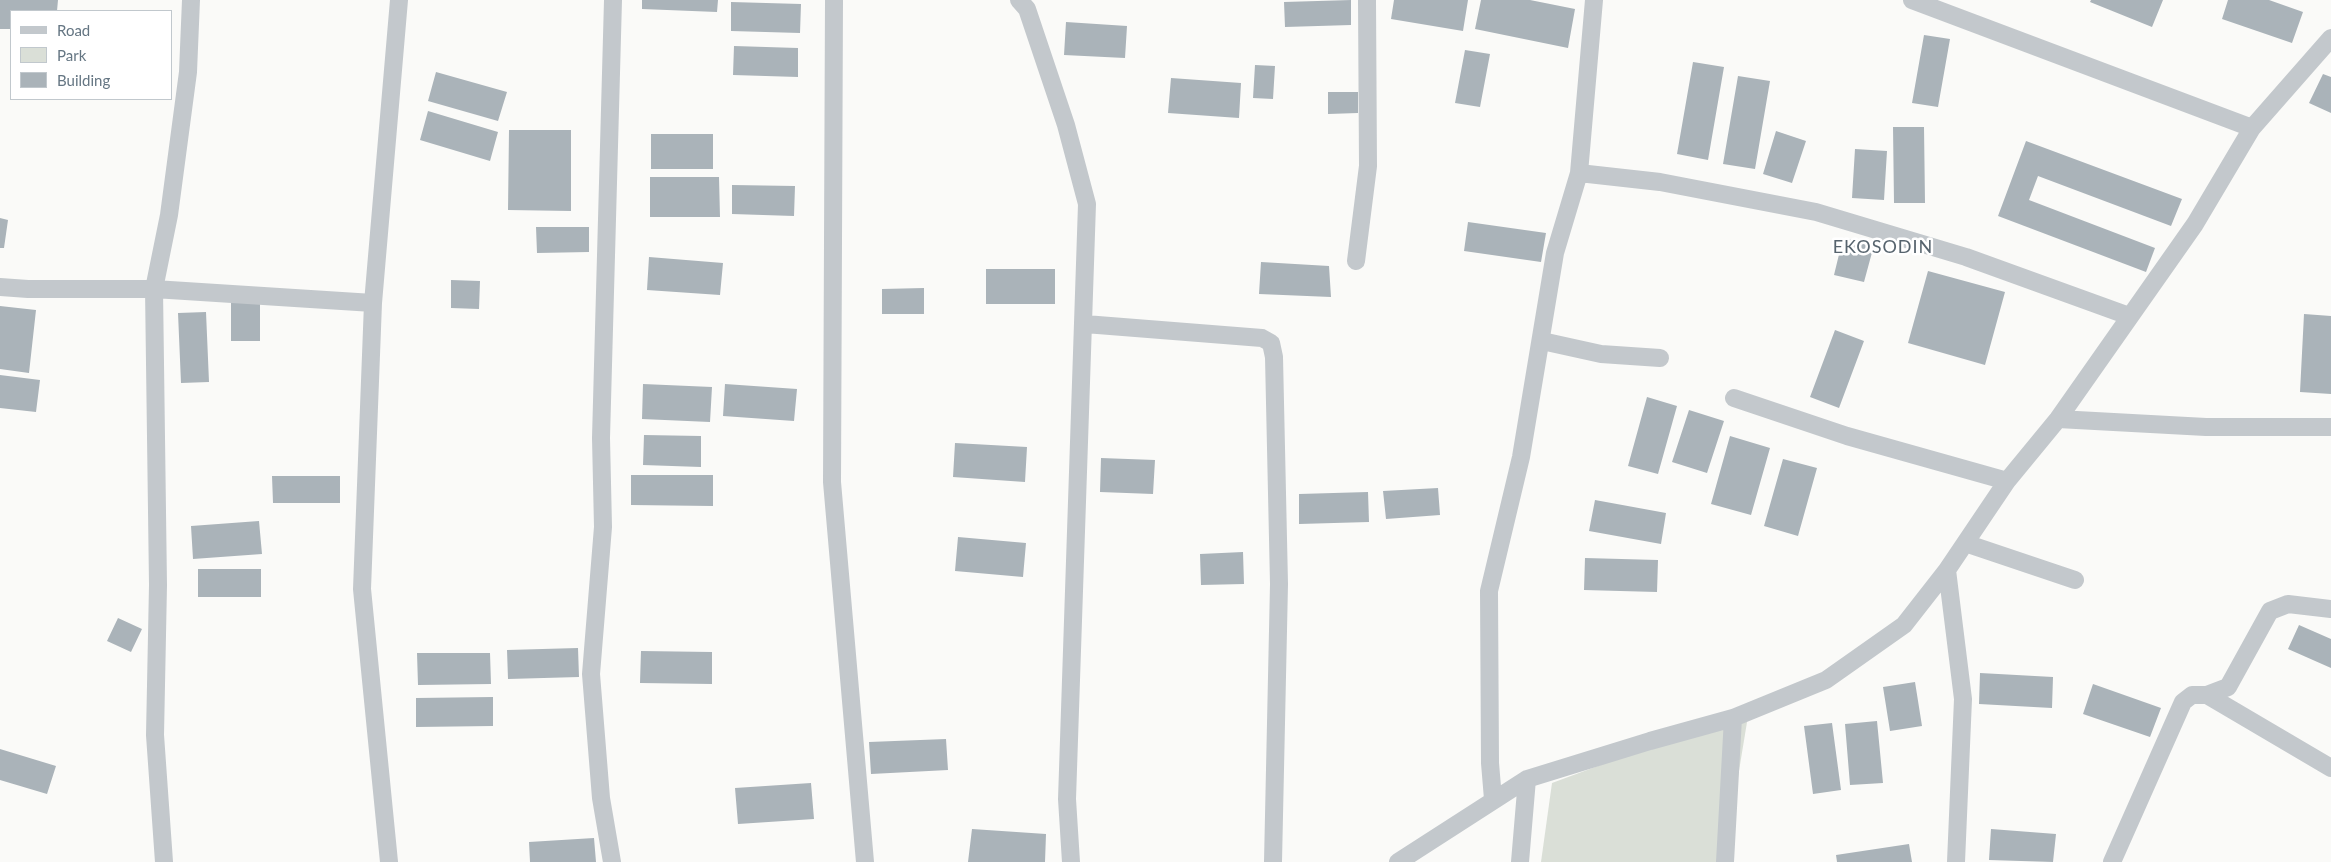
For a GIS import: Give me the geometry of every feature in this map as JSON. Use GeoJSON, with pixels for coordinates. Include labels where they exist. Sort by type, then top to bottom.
{"type":"FeatureCollection","features":[{"type":"Feature","properties":{"kind":"street"},"geometry":{"type":"LineString","coordinates":[[164,862],[155,736],[158,585],[154,289],[169,216],[185,91],[191,0]]}},
{"type":"Feature","properties":{"kind":"street"},"geometry":{"type":"LineString","coordinates":[[389,862],[362,589],[373,303],[399,0]]}},
{"type":"Feature","properties":{"kind":"street"},"geometry":{"type":"LineString","coordinates":[[612,862],[601,798],[591,674],[603,528],[601,438],[613,0]]}},
{"type":"Feature","properties":{"kind":"street"},"geometry":{"type":"LineString","coordinates":[[834,0],[832,482],[865,862]]}},
{"type":"Feature","properties":{"kind":"street"},"geometry":{"type":"LineString","coordinates":[[1019,0],[1027,8],[1066,125],[1087,204],[1085,324],[1071,628],[1066,799],[1071,862]]}},
{"type":"Feature","properties":{"kind":"street"},"geometry":{"type":"LineString","coordinates":[[1356,261],[1368,166],[1368,0]]}},
{"type":"Feature","properties":{"kind":"street"},"geometry":{"type":"LineString","coordinates":[[1493,799],[1490,763],[1489,591],[1521,457],[1542,341],[1555,253],[1579,173],[1594,0]]}},
{"type":"Feature","properties":{"kind":"street"},"geometry":{"type":"LineString","coordinates":[[1912,0],[2252,128]]}},
{"type":"Feature","properties":{"kind":"street"},"geometry":{"type":"LineString","coordinates":[[1398,862],[1493,799],[1527,779],[1650,741],[1733,718],[1826,680],[1904,625],[1947,570],[2007,482],[2058,418],[2195,224],[2252,128],[2331,38]]}},
{"type":"Feature","properties":{"kind":"street"},"geometry":{"type":"LineString","coordinates":[[1579,173],[1660,182],[1816,212],[1966,257],[2129,316]]}},
{"type":"Feature","properties":{"kind":"street"},"geometry":{"type":"LineString","coordinates":[[0,287],[28,289],[154,289],[373,303]]}},
{"type":"Feature","properties":{"kind":"street"},"geometry":{"type":"LineString","coordinates":[[1085,324],[1262,338],[1271,342],[1274,357],[1279,584],[1273,862]]}},
{"type":"Feature","properties":{"kind":"street"},"geometry":{"type":"LineString","coordinates":[[1542,341],[1601,354],[1660,358]]}},
{"type":"Feature","properties":{"kind":"street"},"geometry":{"type":"LineString","coordinates":[[1734,398],[1847,436],[2007,482]]}},
{"type":"Feature","properties":{"kind":"street"},"geometry":{"type":"LineString","coordinates":[[2058,418],[2206,427],[2331,427]]}},
{"type":"Feature","properties":{"kind":"street"},"geometry":{"type":"LineString","coordinates":[[1965,543],[2075,580]]}},
{"type":"Feature","properties":{"kind":"street"},"geometry":{"type":"LineString","coordinates":[[1947,570],[1963,699],[1956,862]]}},
{"type":"Feature","properties":{"kind":"street"},"geometry":{"type":"LineString","coordinates":[[2112,862],[2183,702],[2192,695],[2207,695],[2228,687],[2270,611],[2288,604],[2331,609]]}},
{"type":"Feature","properties":{"kind":"street"},"geometry":{"type":"LineString","coordinates":[[2207,695],[2331,768]]}},
{"type":"Feature","properties":{"kind":"street"},"geometry":{"type":"LineString","coordinates":[[1725,862],[1733,718]]}},
{"type":"Feature","properties":{"kind":"street"},"geometry":{"type":"LineString","coordinates":[[1520,862],[1527,779]]}},
{"type":"Feature","properties":{"kind":"green space"},"geometry":{"type":"Polygon","coordinates":[[[1749,710],[1724,862],[1541,862],[1552,783],[1749,710]]]}},
{"type":"Feature","properties":{"kind":"building"},"geometry":{"type":"Polygon","coordinates":[[[0,0],[58,0],[57,10],[10,10],[10,29],[0,29],[0,0]]]}},
{"type":"Feature","properties":{"kind":"building"},"geometry":{"type":"Polygon","coordinates":[[[642,0],[718,0],[717,12],[642,9],[642,0]]]}},
{"type":"Feature","properties":{"kind":"building"},"geometry":{"type":"Polygon","coordinates":[[[1351,0],[1351,25],[1285,27],[1284,2],[1351,0]]]}},
{"type":"Feature","properties":{"kind":"building"},"geometry":{"type":"Polygon","coordinates":[[[1394,0],[1468,0],[1463,31],[1391,19],[1394,0]]]}},
{"type":"Feature","properties":{"kind":"building"},"geometry":{"type":"Polygon","coordinates":[[[1481,0],[1530,0],[1575,9],[1568,48],[1475,29],[1481,0]]]}},
{"type":"Feature","properties":{"kind":"building"},"geometry":{"type":"Polygon","coordinates":[[[2091,0],[2163,0],[2152,27],[2090,2],[2091,0]]]}},
{"type":"Feature","properties":{"kind":"building"},"geometry":{"type":"Polygon","coordinates":[[[2228,0],[2269,0],[2303,12],[2292,43],[2222,19],[2228,0]]]}},
{"type":"Feature","properties":{"kind":"building"},"geometry":{"type":"Polygon","coordinates":[[[731,2],[801,4],[800,33],[731,31],[731,2]]]}},
{"type":"Feature","properties":{"kind":"building"},"geometry":{"type":"Polygon","coordinates":[[[1066,22],[1127,26],[1125,58],[1064,55],[1066,22]]]}},
{"type":"Feature","properties":{"kind":"building"},"geometry":{"type":"Polygon","coordinates":[[[1924,35],[1950,39],[1938,107],[1912,103],[1924,35]]]}},
{"type":"Feature","properties":{"kind":"building"},"geometry":{"type":"Polygon","coordinates":[[[734,46],[798,48],[798,77],[733,75],[734,46]]]}},
{"type":"Feature","properties":{"kind":"building"},"geometry":{"type":"Polygon","coordinates":[[[1465,50],[1490,54],[1480,107],[1455,103],[1465,50]]]}},
{"type":"Feature","properties":{"kind":"building"},"geometry":{"type":"Polygon","coordinates":[[[1693,62],[1724,67],[1708,160],[1677,154],[1693,62]]]}},
{"type":"Feature","properties":{"kind":"building"},"geometry":{"type":"Polygon","coordinates":[[[1255,65],[1275,66],[1273,99],[1253,98],[1255,65]]]}},
{"type":"Feature","properties":{"kind":"building"},"geometry":{"type":"Polygon","coordinates":[[[436,72],[507,92],[498,121],[428,101],[436,72]]]}},
{"type":"Feature","properties":{"kind":"building"},"geometry":{"type":"Polygon","coordinates":[[[2323,74],[2331,77],[2331,113],[2309,103],[2323,74]]]}},
{"type":"Feature","properties":{"kind":"building"},"geometry":{"type":"Polygon","coordinates":[[[1738,76],[1770,81],[1755,169],[1723,164],[1738,76]]]}},
{"type":"Feature","properties":{"kind":"building"},"geometry":{"type":"Polygon","coordinates":[[[1171,78],[1241,83],[1239,118],[1168,113],[1171,78]]]}},
{"type":"Feature","properties":{"kind":"building"},"geometry":{"type":"Polygon","coordinates":[[[1328,92],[1358,92],[1358,113],[1328,114],[1328,92]]]}},
{"type":"Feature","properties":{"kind":"building"},"geometry":{"type":"Polygon","coordinates":[[[428,111],[498,132],[490,161],[420,140],[428,111]]]}},
{"type":"Feature","properties":{"kind":"building"},"geometry":{"type":"Polygon","coordinates":[[[1893,127],[1924,127],[1925,203],[1894,203],[1893,127]]]}},
{"type":"Feature","properties":{"kind":"building"},"geometry":{"type":"Polygon","coordinates":[[[509,130],[571,130],[571,211],[508,210],[509,130]]]}},
{"type":"Feature","properties":{"kind":"building"},"geometry":{"type":"Polygon","coordinates":[[[1776,131],[1806,141],[1792,183],[1763,174],[1776,131]]]}},
{"type":"Feature","properties":{"kind":"building"},"geometry":{"type":"Polygon","coordinates":[[[651,134],[713,134],[713,169],[651,169],[651,134]]]}},
{"type":"Feature","properties":{"kind":"building"},"geometry":{"type":"Polygon","coordinates":[[[2026,141],[2182,199],[2171,226],[2038,176],[2029,200],[2155,248],[2146,272],[1998,216],[2026,141]]]}},
{"type":"Feature","properties":{"kind":"building"},"geometry":{"type":"Polygon","coordinates":[[[1855,149],[1887,151],[1884,200],[1852,198],[1855,149]]]}},
{"type":"Feature","properties":{"kind":"building"},"geometry":{"type":"Polygon","coordinates":[[[650,177],[719,177],[720,217],[650,217],[650,177]]]}},
{"type":"Feature","properties":{"kind":"building"},"geometry":{"type":"Polygon","coordinates":[[[732,185],[795,186],[794,216],[732,214],[732,185]]]}},
{"type":"Feature","properties":{"kind":"building"},"geometry":{"type":"Polygon","coordinates":[[[0,218],[8,220],[4,248],[0,248],[0,218]]]}},
{"type":"Feature","properties":{"kind":"building"},"geometry":{"type":"Polygon","coordinates":[[[1468,222],[1546,233],[1541,262],[1464,251],[1468,222]]]}},
{"type":"Feature","properties":{"kind":"building"},"geometry":{"type":"Polygon","coordinates":[[[536,227],[589,227],[589,252],[537,253],[536,227]]]}},
{"type":"Feature","properties":{"kind":"building"},"geometry":{"type":"Polygon","coordinates":[[[1843,238],[1874,245],[1864,282],[1834,275],[1843,238]]]}},
{"type":"Feature","properties":{"kind":"building"},"geometry":{"type":"Polygon","coordinates":[[[649,257],[723,263],[720,295],[647,290],[649,257]]]}},
{"type":"Feature","properties":{"kind":"building"},"geometry":{"type":"Polygon","coordinates":[[[1261,262],[1329,266],[1331,297],[1259,294],[1261,262]]]}},
{"type":"Feature","properties":{"kind":"building"},"geometry":{"type":"Polygon","coordinates":[[[986,269],[1055,269],[1055,304],[986,304],[986,269]]]}},
{"type":"Feature","properties":{"kind":"building"},"geometry":{"type":"Polygon","coordinates":[[[1928,271],[2005,292],[1985,365],[1908,343],[1928,271]]]}},
{"type":"Feature","properties":{"kind":"building"},"geometry":{"type":"Polygon","coordinates":[[[451,280],[480,281],[479,309],[451,308],[451,280]]]}},
{"type":"Feature","properties":{"kind":"building"},"geometry":{"type":"Polygon","coordinates":[[[924,288],[924,314],[882,314],[882,289],[924,288]]]}},
{"type":"Feature","properties":{"kind":"building"},"geometry":{"type":"Polygon","coordinates":[[[231,301],[260,301],[260,341],[231,341],[231,301]]]}},
{"type":"Feature","properties":{"kind":"building"},"geometry":{"type":"Polygon","coordinates":[[[0,306],[36,310],[29,373],[0,369],[0,306]]]}},
{"type":"Feature","properties":{"kind":"building"},"geometry":{"type":"Polygon","coordinates":[[[206,312],[209,382],[181,383],[178,313],[206,312]]]}},
{"type":"Feature","properties":{"kind":"building"},"geometry":{"type":"Polygon","coordinates":[[[2304,314],[2331,316],[2331,394],[2300,392],[2304,314]]]}},
{"type":"Feature","properties":{"kind":"building"},"geometry":{"type":"Polygon","coordinates":[[[1835,330],[1864,341],[1839,408],[1810,397],[1835,330]]]}},
{"type":"Feature","properties":{"kind":"building"},"geometry":{"type":"Polygon","coordinates":[[[0,375],[40,380],[36,412],[0,408],[0,375]]]}},
{"type":"Feature","properties":{"kind":"building"},"geometry":{"type":"Polygon","coordinates":[[[643,384],[712,387],[710,422],[642,419],[643,384]]]}},
{"type":"Feature","properties":{"kind":"building"},"geometry":{"type":"Polygon","coordinates":[[[725,384],[797,389],[794,421],[723,416],[725,384]]]}},
{"type":"Feature","properties":{"kind":"building"},"geometry":{"type":"Polygon","coordinates":[[[1647,397],[1677,406],[1658,474],[1628,466],[1647,397]]]}},
{"type":"Feature","properties":{"kind":"building"},"geometry":{"type":"Polygon","coordinates":[[[1689,410],[1724,421],[1707,473],[1672,462],[1689,410]]]}},
{"type":"Feature","properties":{"kind":"building"},"geometry":{"type":"Polygon","coordinates":[[[644,435],[701,436],[701,467],[643,465],[644,435]]]}},
{"type":"Feature","properties":{"kind":"building"},"geometry":{"type":"Polygon","coordinates":[[[1730,436],[1770,448],[1751,515],[1711,504],[1730,436]]]}},
{"type":"Feature","properties":{"kind":"building"},"geometry":{"type":"Polygon","coordinates":[[[955,443],[1027,447],[1025,482],[953,477],[955,443]]]}},
{"type":"Feature","properties":{"kind":"building"},"geometry":{"type":"Polygon","coordinates":[[[1101,458],[1155,460],[1153,494],[1100,492],[1101,458]]]}},
{"type":"Feature","properties":{"kind":"building"},"geometry":{"type":"Polygon","coordinates":[[[1783,459],[1817,468],[1798,536],[1764,526],[1783,459]]]}},
{"type":"Feature","properties":{"kind":"building"},"geometry":{"type":"Polygon","coordinates":[[[631,475],[713,475],[713,506],[631,505],[631,475]]]}},
{"type":"Feature","properties":{"kind":"building"},"geometry":{"type":"Polygon","coordinates":[[[272,476],[340,476],[340,503],[273,503],[272,476]]]}},
{"type":"Feature","properties":{"kind":"building"},"geometry":{"type":"Polygon","coordinates":[[[1438,488],[1440,515],[1386,519],[1383,491],[1438,488]]]}},
{"type":"Feature","properties":{"kind":"building"},"geometry":{"type":"Polygon","coordinates":[[[1368,492],[1369,522],[1299,524],[1299,494],[1368,492]]]}},
{"type":"Feature","properties":{"kind":"building"},"geometry":{"type":"Polygon","coordinates":[[[1595,500],[1666,513],[1661,544],[1589,531],[1595,500]]]}},
{"type":"Feature","properties":{"kind":"building"},"geometry":{"type":"Polygon","coordinates":[[[259,521],[262,554],[193,559],[191,526],[259,521]]]}},
{"type":"Feature","properties":{"kind":"building"},"geometry":{"type":"Polygon","coordinates":[[[958,537],[1026,543],[1023,577],[955,571],[958,537]]]}},
{"type":"Feature","properties":{"kind":"building"},"geometry":{"type":"Polygon","coordinates":[[[1243,552],[1244,584],[1201,585],[1200,554],[1243,552]]]}},
{"type":"Feature","properties":{"kind":"building"},"geometry":{"type":"Polygon","coordinates":[[[1585,558],[1658,560],[1657,592],[1584,590],[1585,558]]]}},
{"type":"Feature","properties":{"kind":"building"},"geometry":{"type":"Polygon","coordinates":[[[198,569],[261,569],[261,597],[198,597],[198,569]]]}},
{"type":"Feature","properties":{"kind":"building"},"geometry":{"type":"Polygon","coordinates":[[[118,618],[142,629],[131,652],[107,641],[118,618]]]}},
{"type":"Feature","properties":{"kind":"building"},"geometry":{"type":"Polygon","coordinates":[[[2299,625],[2331,639],[2331,668],[2288,649],[2299,625]]]}},
{"type":"Feature","properties":{"kind":"building"},"geometry":{"type":"Polygon","coordinates":[[[578,648],[579,677],[508,679],[507,650],[578,648]]]}},
{"type":"Feature","properties":{"kind":"building"},"geometry":{"type":"Polygon","coordinates":[[[641,651],[712,652],[712,684],[640,683],[641,651]]]}},
{"type":"Feature","properties":{"kind":"building"},"geometry":{"type":"Polygon","coordinates":[[[417,653],[490,653],[491,684],[418,685],[417,653]]]}},
{"type":"Feature","properties":{"kind":"building"},"geometry":{"type":"Polygon","coordinates":[[[1980,673],[2053,677],[2052,708],[1979,704],[1980,673]]]}},
{"type":"Feature","properties":{"kind":"building"},"geometry":{"type":"Polygon","coordinates":[[[1915,682],[1922,726],[1890,731],[1883,687],[1915,682]]]}},
{"type":"Feature","properties":{"kind":"building"},"geometry":{"type":"Polygon","coordinates":[[[2093,684],[2161,708],[2150,737],[2083,714],[2093,684]]]}},
{"type":"Feature","properties":{"kind":"building"},"geometry":{"type":"Polygon","coordinates":[[[493,697],[493,726],[416,727],[416,698],[493,697]]]}},
{"type":"Feature","properties":{"kind":"building"},"geometry":{"type":"Polygon","coordinates":[[[1877,721],[1883,783],[1850,785],[1845,724],[1877,721]]]}},
{"type":"Feature","properties":{"kind":"building"},"geometry":{"type":"Polygon","coordinates":[[[1832,723],[1841,790],[1813,794],[1804,726],[1832,723]]]}},
{"type":"Feature","properties":{"kind":"building"},"geometry":{"type":"Polygon","coordinates":[[[946,739],[948,770],[871,774],[869,742],[946,739]]]}},
{"type":"Feature","properties":{"kind":"building"},"geometry":{"type":"Polygon","coordinates":[[[0,749],[56,766],[47,794],[0,780],[0,749]]]}},
{"type":"Feature","properties":{"kind":"building"},"geometry":{"type":"Polygon","coordinates":[[[811,783],[814,819],[738,824],[735,788],[811,783]]]}},
{"type":"Feature","properties":{"kind":"building"},"geometry":{"type":"Polygon","coordinates":[[[972,829],[1046,834],[1045,862],[968,862],[972,829]]]}},
{"type":"Feature","properties":{"kind":"building"},"geometry":{"type":"Polygon","coordinates":[[[1991,829],[2056,834],[2053,862],[1989,860],[1991,829]]]}},
{"type":"Feature","properties":{"kind":"building"},"geometry":{"type":"Polygon","coordinates":[[[594,838],[596,862],[530,862],[529,842],[594,838]]]}},
{"type":"Feature","properties":{"kind":"building"},"geometry":{"type":"Polygon","coordinates":[[[1909,844],[1912,862],[1837,862],[1836,855],[1909,844]]]}},
{"type":"Feature","properties":{"kind":"district","name":"EKOSODIN"},"geometry":{"type":"Point","coordinates":[1883,247]}}]}
